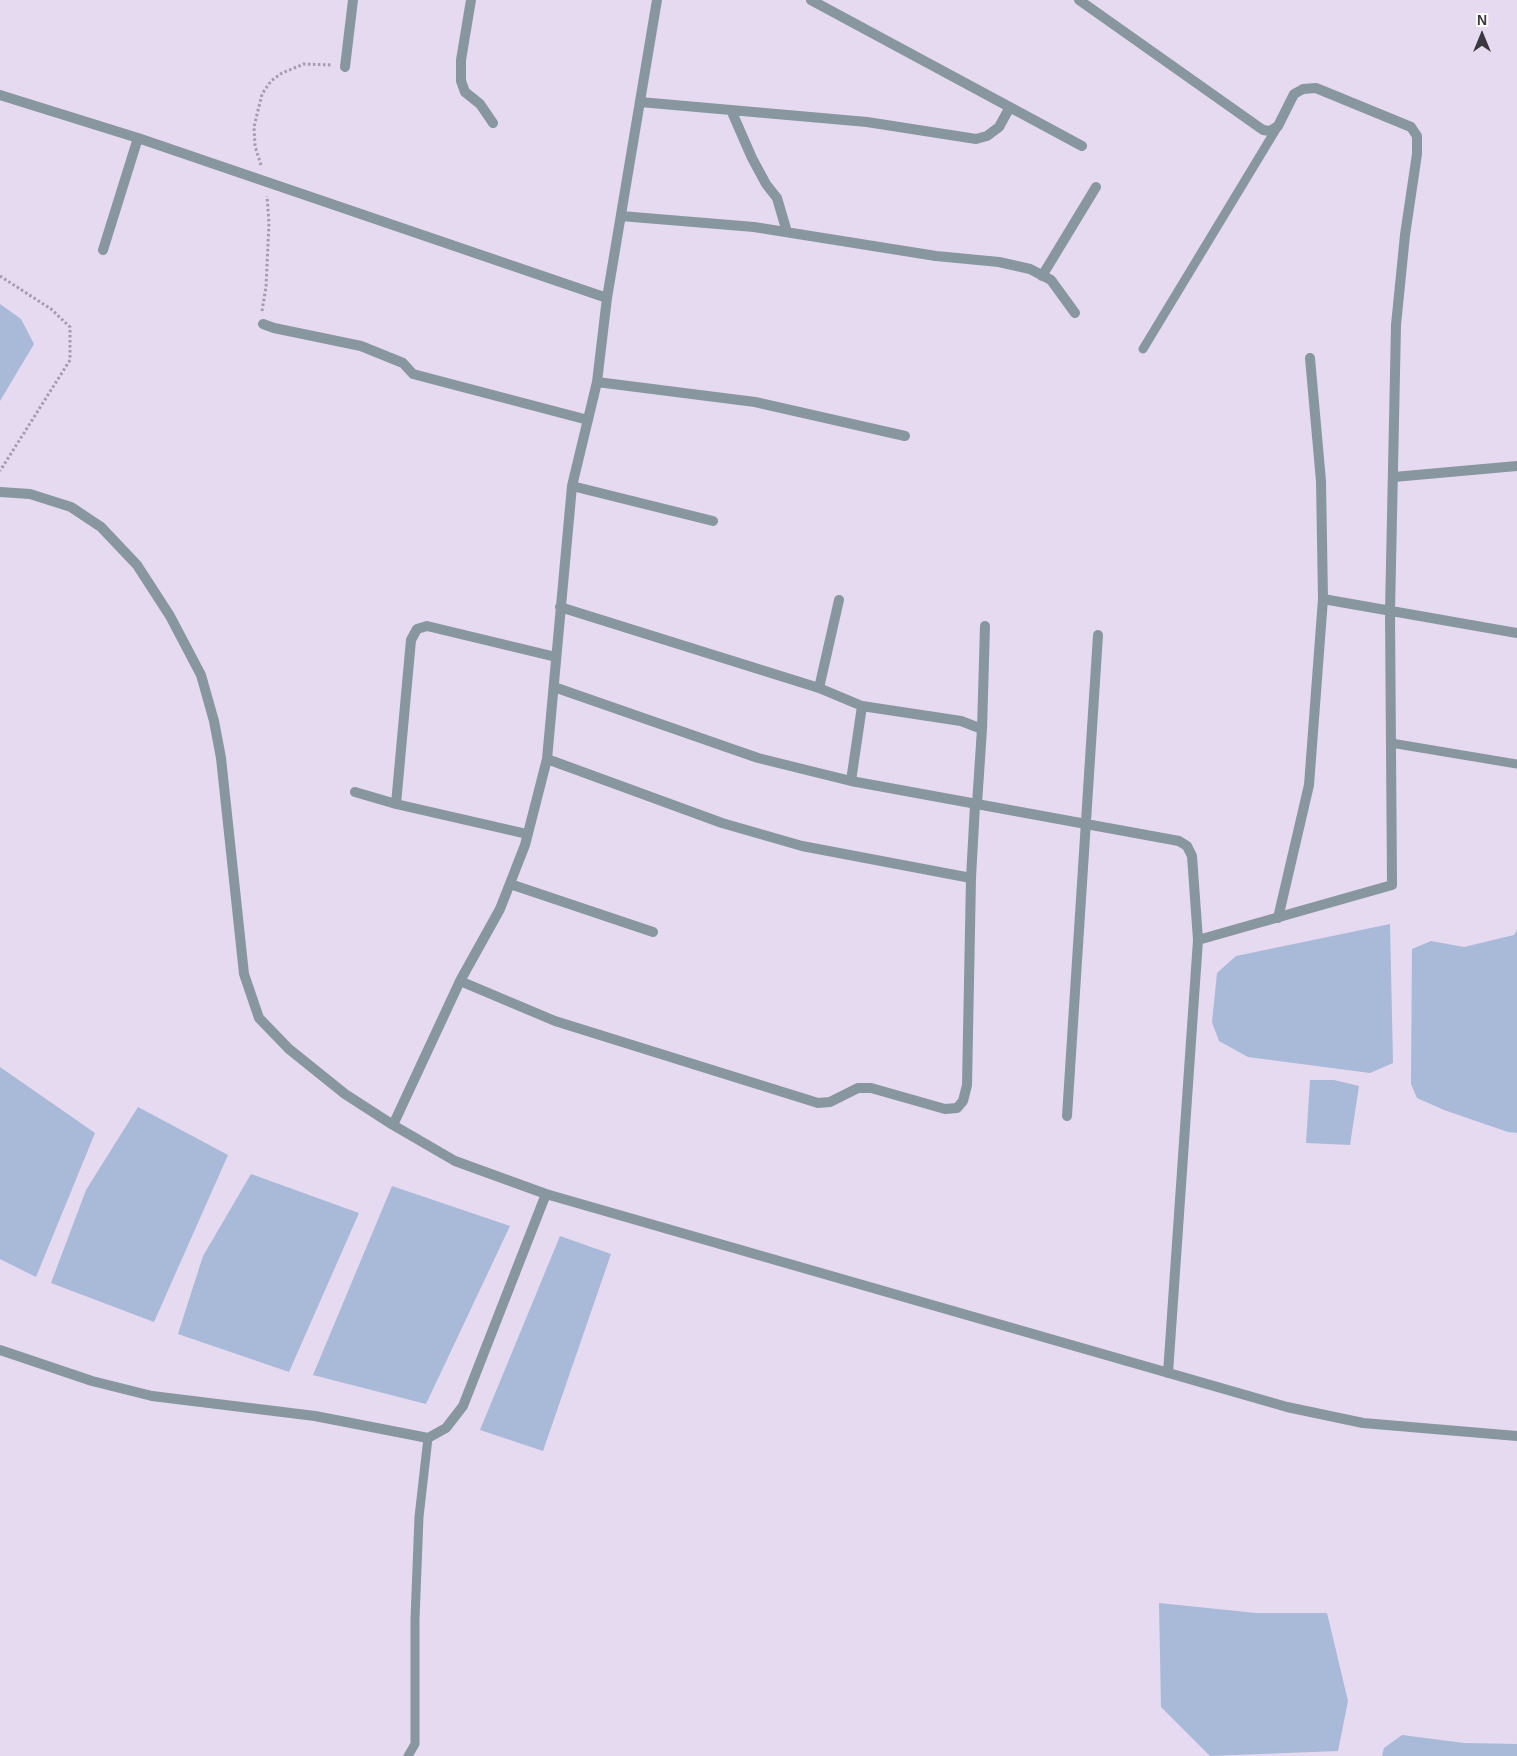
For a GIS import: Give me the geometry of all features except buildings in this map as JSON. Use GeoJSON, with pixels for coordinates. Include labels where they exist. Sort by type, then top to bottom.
{"type":"FeatureCollection","features":[{"type":"Feature","properties":{"kind":"street"},"geometry":{"type":"LineString","coordinates":[[345,67],[353,0]]}},
{"type":"Feature","properties":{"kind":"street"},"geometry":{"type":"LineString","coordinates":[[470,0],[461,60],[461,81],[465,92],[480,104],[493,122]]}},
{"type":"Feature","properties":{"kind":"street"},"geometry":{"type":"LineString","coordinates":[[393,1125],[460,981],[500,909],[527,834],[547,759],[572,486],[596,382],[607,298],[657,0]]}},
{"type":"Feature","properties":{"kind":"street"},"geometry":{"type":"LineString","coordinates":[[811,0],[1082,146]]}},
{"type":"Feature","properties":{"kind":"street"},"geometry":{"type":"LineString","coordinates":[[1079,0],[1264,130],[1270,131],[1278,126],[1294,94],[1303,89],[1316,88],[1411,127],[1416,136],[1417,154],[1405,235],[1396,325],[1390,612],[1392,885],[1198,940]]}},
{"type":"Feature","properties":{"kind":"street"},"geometry":{"type":"LineString","coordinates":[[0,95],[138,138],[607,298]]}},
{"type":"Feature","properties":{"kind":"street"},"geometry":{"type":"LineString","coordinates":[[640,102],[866,122],[976,139],[987,136],[999,127],[1010,107]]}},
{"type":"Feature","properties":{"kind":"street"},"geometry":{"type":"LineString","coordinates":[[731,110],[752,158],[766,184],[777,198],[787,232]]}},
{"type":"Feature","properties":{"kind":"street"},"geometry":{"type":"LineString","coordinates":[[103,250],[138,138]]}},
{"type":"Feature","properties":{"kind":"street"},"geometry":{"type":"LineString","coordinates":[[1042,276],[1096,187]]}},
{"type":"Feature","properties":{"kind":"street"},"geometry":{"type":"LineString","coordinates":[[621,216],[787,232],[927,254],[999,262],[1030,269],[1051,280],[1075,313]]}},
{"type":"Feature","properties":{"kind":"street"},"geometry":{"type":"LineString","coordinates":[[263,324],[361,346],[403,363],[413,374],[421,377],[588,420]]}},
{"type":"Feature","properties":{"kind":"street"},"geometry":{"type":"LineString","coordinates":[[1278,918],[1309,785],[1323,599],[1321,481],[1310,358]]}},
{"type":"Feature","properties":{"kind":"street"},"geometry":{"type":"LineString","coordinates":[[596,382],[755,402],[905,436]]}},
{"type":"Feature","properties":{"kind":"street"},"geometry":{"type":"LineString","coordinates":[[1394,478],[1517,466]]}},
{"type":"Feature","properties":{"kind":"street"},"geometry":{"type":"LineString","coordinates":[[572,486],[714,522]]}},
{"type":"Feature","properties":{"kind":"street"},"geometry":{"type":"LineString","coordinates":[[0,492],[30,494],[72,507],[101,527],[137,565],[170,616],[201,675],[214,721],[221,758],[244,974],[259,1018],[289,1049],[345,1094],[393,1125],[455,1161],[546,1194],[1287,1407],[1363,1423],[1517,1436]]}},
{"type":"Feature","properties":{"kind":"street"},"geometry":{"type":"LineString","coordinates":[[1323,599],[1517,633]]}},
{"type":"Feature","properties":{"kind":"street"},"geometry":{"type":"LineString","coordinates":[[819,688],[839,600]]}},
{"type":"Feature","properties":{"kind":"street"},"geometry":{"type":"LineString","coordinates":[[560,607],[819,688],[862,706],[960,721],[982,729]]}},
{"type":"Feature","properties":{"kind":"street"},"geometry":{"type":"LineString","coordinates":[[396,804],[410,640],[417,629],[427,626],[556,657]]}},
{"type":"Feature","properties":{"kind":"street"},"geometry":{"type":"LineString","coordinates":[[460,981],[555,1021],[818,1103],[830,1102],[858,1088],[871,1088],[945,1109],[956,1108],[962,1101],[966,1086],[970,878],[982,729],[985,626]]}},
{"type":"Feature","properties":{"kind":"street"},"geometry":{"type":"LineString","coordinates":[[1067,1116],[1098,635]]}},
{"type":"Feature","properties":{"kind":"street"},"geometry":{"type":"LineString","coordinates":[[554,686],[758,758],[851,781],[1179,841],[1187,846],[1192,856],[1198,940],[1168,1373]]}},
{"type":"Feature","properties":{"kind":"street"},"geometry":{"type":"LineString","coordinates":[[851,781],[862,706]]}},
{"type":"Feature","properties":{"kind":"street"},"geometry":{"type":"LineString","coordinates":[[547,759],[722,823],[802,846],[970,878]]}},
{"type":"Feature","properties":{"kind":"street"},"geometry":{"type":"LineString","coordinates":[[356,792],[396,804],[527,834]]}},
{"type":"Feature","properties":{"kind":"street"},"geometry":{"type":"LineString","coordinates":[[510,884],[653,932]]}},
{"type":"Feature","properties":{"kind":"street"},"geometry":{"type":"LineString","coordinates":[[0,1350],[92,1381],[152,1396],[314,1416],[428,1438],[446,1428],[463,1406],[546,1194]]}},
{"type":"Feature","properties":{"kind":"lane"},"geometry":{"type":"LineString","coordinates":[[1143,349],[1278,126]]}},
{"type":"Feature","properties":{"kind":"lane"},"geometry":{"type":"LineString","coordinates":[[1391,742],[1517,764]]}},
{"type":"Feature","properties":{"kind":"lane"},"geometry":{"type":"LineString","coordinates":[[408,1756],[415,1744],[419,1517],[428,1438]]}},
{"type":"Feature","properties":{"kind":"path"},"geometry":{"type":"LineString","coordinates":[[0,276],[51,309],[70,327],[70,360],[0,471]]}},
{"type":"Feature","properties":{"kind":"water"},"geometry":{"type":"Polygon","coordinates":[[[0,304],[21,319],[34,344],[0,401],[0,304]]]}},
{"type":"Feature","properties":{"kind":"water"},"geometry":{"type":"Polygon","coordinates":[[[1390,924],[1393,1063],[1370,1073],[1248,1057],[1219,1041],[1212,1022],[1217,973],[1236,956],[1390,924]]]}},
{"type":"Feature","properties":{"kind":"water"},"geometry":{"type":"Polygon","coordinates":[[[1517,930],[1517,1133],[1508,1132],[1444,1110],[1417,1098],[1411,1084],[1412,949],[1431,941],[1464,947],[1514,935],[1517,930]]]}},
{"type":"Feature","properties":{"kind":"water"},"geometry":{"type":"Polygon","coordinates":[[[0,1067],[95,1133],[36,1277],[0,1259],[0,1067]]]}},
{"type":"Feature","properties":{"kind":"water"},"geometry":{"type":"Polygon","coordinates":[[[1310,1080],[1334,1080],[1359,1086],[1350,1145],[1306,1143],[1310,1080]]]}},
{"type":"Feature","properties":{"kind":"water"},"geometry":{"type":"Polygon","coordinates":[[[138,1107],[228,1155],[154,1322],[51,1283],[86,1190],[138,1107]]]}},
{"type":"Feature","properties":{"kind":"water"},"geometry":{"type":"Polygon","coordinates":[[[251,1174],[359,1213],[289,1372],[178,1334],[203,1256],[251,1174]]]}},
{"type":"Feature","properties":{"kind":"water"},"geometry":{"type":"Polygon","coordinates":[[[392,1186],[510,1226],[426,1404],[313,1375],[392,1186]]]}},
{"type":"Feature","properties":{"kind":"water"},"geometry":{"type":"Polygon","coordinates":[[[560,1236],[611,1254],[543,1451],[480,1430],[560,1236]]]}},
{"type":"Feature","properties":{"kind":"water"},"geometry":{"type":"Polygon","coordinates":[[[1159,1603],[1256,1613],[1327,1613],[1348,1701],[1338,1751],[1210,1756],[1161,1707],[1159,1603]]]}},
{"type":"Feature","properties":{"kind":"water"},"geometry":{"type":"Polygon","coordinates":[[[1402,1735],[1464,1743],[1517,1744],[1517,1756],[1382,1756],[1384,1748],[1402,1735]]]}}]}
